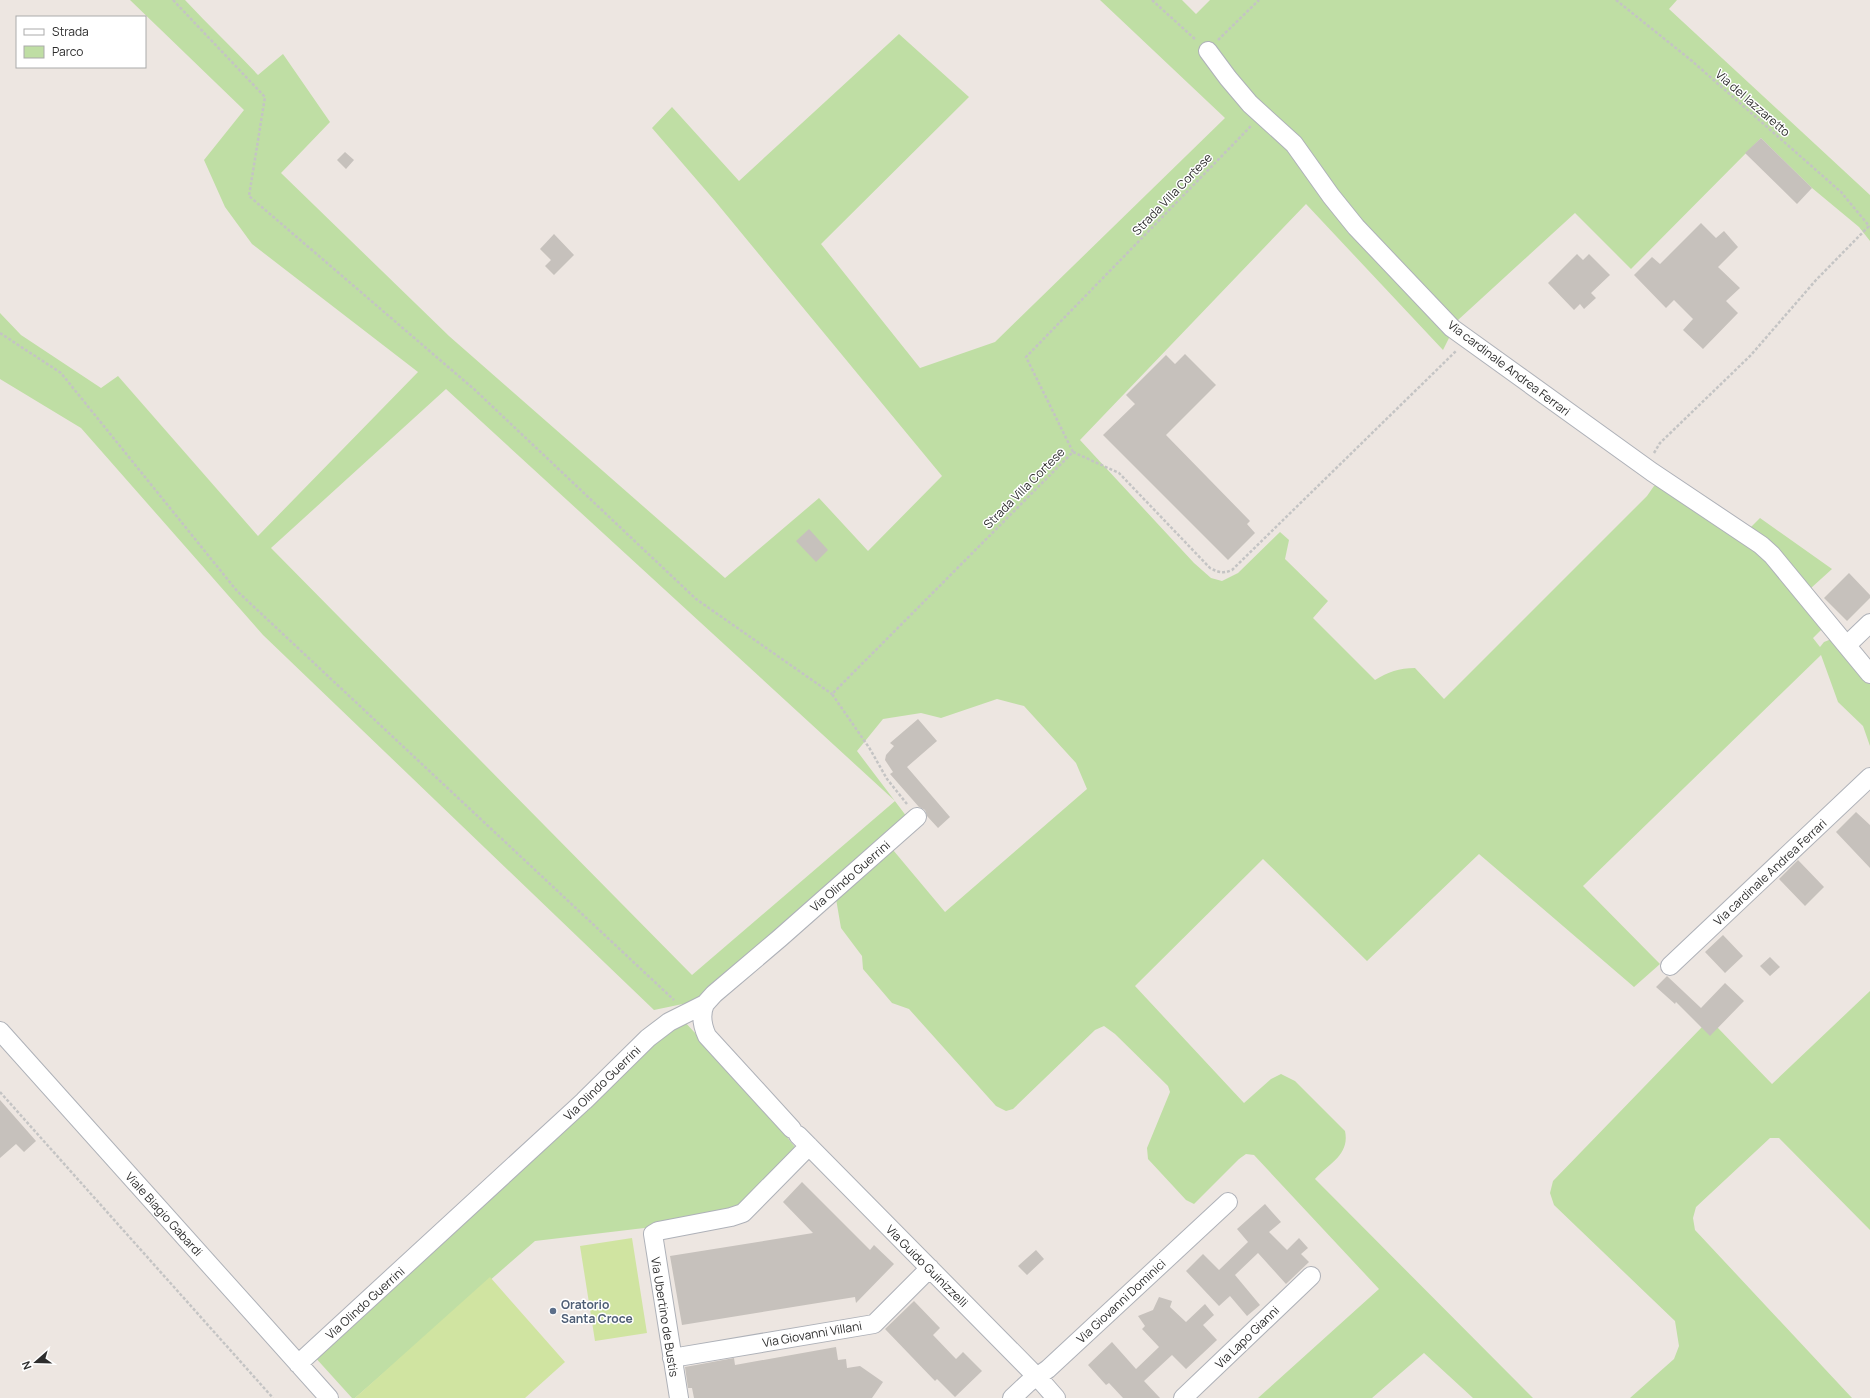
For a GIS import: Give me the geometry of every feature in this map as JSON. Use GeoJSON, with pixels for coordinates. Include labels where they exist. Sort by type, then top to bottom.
{"type":"FeatureCollection","features":[{"type":"Feature","properties":{"kind":"street","name":"Via cardinale Andrea Ferrari"},"geometry":{"type":"LineString","coordinates":[[1208,51],[1242,96],[1294,144],[1331,196],[1356,227],[1446,323],[1467,340],[1652,472],[1765,548],[1870,674]]}},
{"type":"Feature","properties":{"kind":"street"},"geometry":{"type":"LineString","coordinates":[[1847,645],[1870,623]]}},
{"type":"Feature","properties":{"kind":"street","name":"Via cardinale Andrea Ferrari"},"geometry":{"type":"LineString","coordinates":[[1670,966],[1870,777]]}},
{"type":"Feature","properties":{"kind":"street","name":"Via Olindo Guerrini"},"geometry":{"type":"LineString","coordinates":[[298,1364],[584,1101],[648,1038],[669,1022],[688,1014],[705,1004],[714,994],[786,933],[917,817]]}},
{"type":"Feature","properties":{"kind":"street","name":"Via Guido Guinizzelli"},"geometry":{"type":"LineString","coordinates":[[705,1004],[701,1016],[706,1036],[800,1137],[1037,1376],[1056,1398]]}},
{"type":"Feature","properties":{"kind":"street","name":"Viale Biagio Gabardi"},"geometry":{"type":"LineString","coordinates":[[0,1031],[329,1398]]}},
{"type":"Feature","properties":{"kind":"street","name":"Via Ubertino de Bustis"},"geometry":{"type":"LineString","coordinates":[[679,1398],[652,1235],[658,1230],[730,1217],[743,1213],[800,1137]]}},
{"type":"Feature","properties":{"kind":"street","name":"Via Giovanni Dominici"},"geometry":{"type":"LineString","coordinates":[[1012,1398],[1037,1376],[1048,1369],[1228,1202]]}},
{"type":"Feature","properties":{"kind":"street","name":"Via Giovanni Villani"},"geometry":{"type":"LineString","coordinates":[[672,1358],[874,1324],[930,1268]]}},
{"type":"Feature","properties":{"kind":"street","name":"Via Lapo Gianni"},"geometry":{"type":"LineString","coordinates":[[1183,1398],[1311,1276]]}},
{"type":"Feature","properties":{"kind":"path"},"geometry":{"type":"LineString","coordinates":[[173,0],[264,97],[249,196],[475,390],[696,599],[832,694],[870,749],[887,779],[917,817]]}},
{"type":"Feature","properties":{"kind":"path"},"geometry":{"type":"LineString","coordinates":[[1152,0],[1208,51],[1259,0]]}},
{"type":"Feature","properties":{"kind":"path","name":"Via del lazzaretto"},"geometry":{"type":"LineString","coordinates":[[1616,0],[1692,61],[1841,192],[1870,227]]}},
{"type":"Feature","properties":{"kind":"path","name":"Strada Villa Cortese"},"geometry":{"type":"LineString","coordinates":[[832,694],[1073,452],[1026,357],[1262,114]]}},
{"type":"Feature","properties":{"kind":"path"},"geometry":{"type":"LineString","coordinates":[[1652,472],[1651,458],[1660,443],[1751,355],[1816,280],[1870,227]]}},
{"type":"Feature","properties":{"kind":"path"},"geometry":{"type":"LineString","coordinates":[[0,333],[61,373],[237,591],[688,1014]]}},
{"type":"Feature","properties":{"kind":"path"},"geometry":{"type":"LineString","coordinates":[[1073,452],[1119,473],[1210,568],[1218,572],[1226,573],[1232,570],[1265,539],[1467,340]]}},
{"type":"Feature","properties":{"kind":"path"},"geometry":{"type":"LineString","coordinates":[[0,1092],[273,1398]]}},
{"type":"Feature","properties":{"kind":"green space"},"geometry":{"type":"Polygon","coordinates":[[[130,0],[185,0],[258,75],[283,54],[330,122],[281,173],[449,336],[725,578],[819,498],[868,551],[942,476],[715,201],[652,128],[672,107],[739,181],[899,34],[969,97],[821,244],[920,368],[995,342],[1225,118],[1100,0],[1182,0],[1196,14],[1210,0],[1677,0],[1669,9],[1870,195],[1870,241],[1859,227],[1812,188],[1761,138],[1631,269],[1575,213],[1458,320],[1443,350],[1306,204],[1080,440],[1194,563],[1211,578],[1222,581],[1238,573],[1280,532],[1289,540],[1285,559],[1328,601],[1313,618],[1375,680],[1394,671],[1415,668],[1444,699],[1647,496],[1654,486],[1660,484],[1741,537],[1760,518],[1832,569],[1800,598],[1822,629],[1813,638],[1820,647],[1824,642],[1834,638],[1870,682],[1870,746],[1863,726],[1838,702],[1821,655],[1583,886],[1660,964],[1634,987],[1479,854],[1367,961],[1263,859],[1135,986],[1244,1103],[1271,1079],[1281,1074],[1295,1081],[1345,1131],[1346,1139],[1341,1153],[1315,1179],[1533,1398],[1473,1398],[1424,1353],[1372,1398],[1258,1398],[1379,1289],[1254,1155],[1246,1154],[1239,1159],[1194,1204],[1186,1200],[1148,1159],[1147,1148],[1170,1092],[1168,1086],[1115,1034],[1104,1026],[1095,1030],[1013,1109],[1006,1111],[996,1106],[909,1009],[892,1003],[863,969],[862,956],[841,928],[834,887],[697,1001],[654,1010],[263,635],[81,428],[0,379],[0,313],[21,335],[101,388],[118,376],[258,536],[418,372],[252,244],[225,207],[204,160],[244,110],[130,0]],[[446,389],[271,548],[692,975],[895,801],[446,389]],[[997,699],[941,718],[921,713],[883,719],[857,751],[907,817],[883,838],[945,912],[1087,789],[1076,763],[1024,706],[997,699]]]}},
{"type":"Feature","properties":{"kind":"green space"},"geometry":{"type":"Polygon","coordinates":[[[1870,991],[1870,1230],[1779,1138],[1770,1138],[1696,1207],[1693,1218],[1695,1230],[1852,1398],[1630,1398],[1674,1359],[1679,1346],[1675,1321],[1554,1205],[1550,1193],[1553,1181],[1702,1027],[1718,1028],[1772,1084],[1870,991]]]}},
{"type":"Feature","properties":{"kind":"green space"},"geometry":{"type":"Polygon","coordinates":[[[683,1020],[787,1132],[786,1136],[795,1147],[740,1208],[720,1219],[535,1241],[355,1398],[352,1398],[313,1355],[660,1032],[683,1020]]]}},
{"type":"Feature","properties":{"kind":"green space"},"geometry":{"type":"Polygon","coordinates":[[[632,1238],[647,1333],[595,1341],[580,1246],[632,1238]]]}},
{"type":"Feature","properties":{"kind":"green space"},"geometry":{"type":"Polygon","coordinates":[[[490,1277],[565,1362],[525,1398],[355,1398],[490,1277]]]}},
{"type":"Feature","properties":{"kind":"building"},"geometry":{"type":"Polygon","coordinates":[[[1761,138],[1812,188],[1797,204],[1745,153],[1761,138]]]}},
{"type":"Feature","properties":{"kind":"building"},"geometry":{"type":"Polygon","coordinates":[[[345,152],[354,160],[346,169],[337,160],[345,152]]]}},
{"type":"Feature","properties":{"kind":"building"},"geometry":{"type":"Polygon","coordinates":[[[1701,223],[1716,238],[1724,231],[1738,247],[1718,267],[1740,288],[1726,301],[1738,313],[1703,349],[1683,330],[1693,319],[1674,300],[1666,308],[1634,275],[1652,257],[1660,264],[1701,223]]]}},
{"type":"Feature","properties":{"kind":"building"},"geometry":{"type":"Polygon","coordinates":[[[554,234],[574,255],[554,275],[545,266],[551,260],[540,249],[554,234]]]}},
{"type":"Feature","properties":{"kind":"building"},"geometry":{"type":"Polygon","coordinates":[[[1577,254],[1583,260],[1589,254],[1610,275],[1591,293],[1596,298],[1584,309],[1580,304],[1574,310],[1548,283],[1577,254]]]}},
{"type":"Feature","properties":{"kind":"building"},"geometry":{"type":"Polygon","coordinates":[[[1185,354],[1216,385],[1166,435],[1250,521],[1247,524],[1255,533],[1228,560],[1103,435],[1135,404],[1126,395],[1166,355],[1175,364],[1185,354]]]}},
{"type":"Feature","properties":{"kind":"building"},"geometry":{"type":"Polygon","coordinates":[[[809,529],[828,550],[816,562],[796,541],[809,529]]]}},
{"type":"Feature","properties":{"kind":"building"},"geometry":{"type":"Polygon","coordinates":[[[1849,573],[1870,595],[1870,598],[1847,621],[1824,598],[1849,573]]]}},
{"type":"Feature","properties":{"kind":"building"},"geometry":{"type":"Polygon","coordinates":[[[918,719],[937,741],[907,767],[950,817],[938,828],[927,816],[925,810],[919,807],[890,774],[893,772],[885,760],[886,755],[894,746],[890,743],[918,719]]]}},
{"type":"Feature","properties":{"kind":"building"},"geometry":{"type":"Polygon","coordinates":[[[1856,812],[1870,825],[1870,868],[1836,832],[1856,812]]]}},
{"type":"Feature","properties":{"kind":"building"},"geometry":{"type":"Polygon","coordinates":[[[1798,860],[1824,887],[1805,906],[1779,879],[1798,860]]]}},
{"type":"Feature","properties":{"kind":"building"},"geometry":{"type":"Polygon","coordinates":[[[1723,935],[1743,956],[1725,973],[1705,952],[1723,935]]]}},
{"type":"Feature","properties":{"kind":"building"},"geometry":{"type":"Polygon","coordinates":[[[1770,957],[1780,967],[1770,976],[1760,966],[1770,957]]]}},
{"type":"Feature","properties":{"kind":"building"},"geometry":{"type":"Polygon","coordinates":[[[1667,976],[1701,1008],[1725,983],[1744,1001],[1710,1036],[1676,1002],[1675,1004],[1656,987],[1667,976]]]}},
{"type":"Feature","properties":{"kind":"building"},"geometry":{"type":"Polygon","coordinates":[[[0,1100],[36,1141],[24,1152],[16,1144],[0,1158],[0,1100]]]}},
{"type":"Feature","properties":{"kind":"building"},"geometry":{"type":"Polygon","coordinates":[[[802,1182],[870,1250],[874,1245],[894,1264],[856,1303],[855,1297],[682,1325],[670,1256],[813,1233],[783,1202],[802,1182]]]}},
{"type":"Feature","properties":{"kind":"building"},"geometry":{"type":"Polygon","coordinates":[[[1265,1204],[1281,1222],[1269,1232],[1287,1250],[1299,1238],[1308,1248],[1301,1254],[1309,1262],[1286,1284],[1258,1253],[1235,1275],[1260,1305],[1247,1316],[1230,1296],[1219,1306],[1186,1271],[1203,1254],[1219,1270],[1248,1242],[1237,1229],[1265,1204]]]}},
{"type":"Feature","properties":{"kind":"building"},"geometry":{"type":"Polygon","coordinates":[[[1036,1250],[1044,1259],[1027,1275],[1018,1266],[1036,1250]]]}},
{"type":"Feature","properties":{"kind":"building"},"geometry":{"type":"Polygon","coordinates":[[[1159,1297],[1172,1301],[1170,1307],[1186,1322],[1205,1304],[1214,1315],[1203,1325],[1217,1340],[1186,1369],[1172,1355],[1144,1381],[1160,1398],[1123,1398],[1109,1383],[1106,1385],[1088,1365],[1112,1342],[1136,1369],[1159,1347],[1142,1329],[1145,1326],[1138,1316],[1153,1310],[1159,1297]]]}},
{"type":"Feature","properties":{"kind":"building"},"geometry":{"type":"Polygon","coordinates":[[[914,1301],[940,1328],[933,1335],[956,1359],[963,1352],[982,1371],[955,1397],[937,1379],[935,1381],[885,1329],[914,1301]]]}},
{"type":"Feature","properties":{"kind":"building"},"geometry":{"type":"Polygon","coordinates":[[[836,1347],[838,1360],[846,1359],[847,1368],[860,1366],[883,1382],[872,1398],[694,1398],[692,1388],[688,1388],[685,1367],[734,1358],[735,1365],[836,1347]]]}},
{"type":"Feature","properties":{"kind":"place","name":"Oratorio Santa Croce"},"geometry":{"type":"Point","coordinates":[553,1311]}}]}
